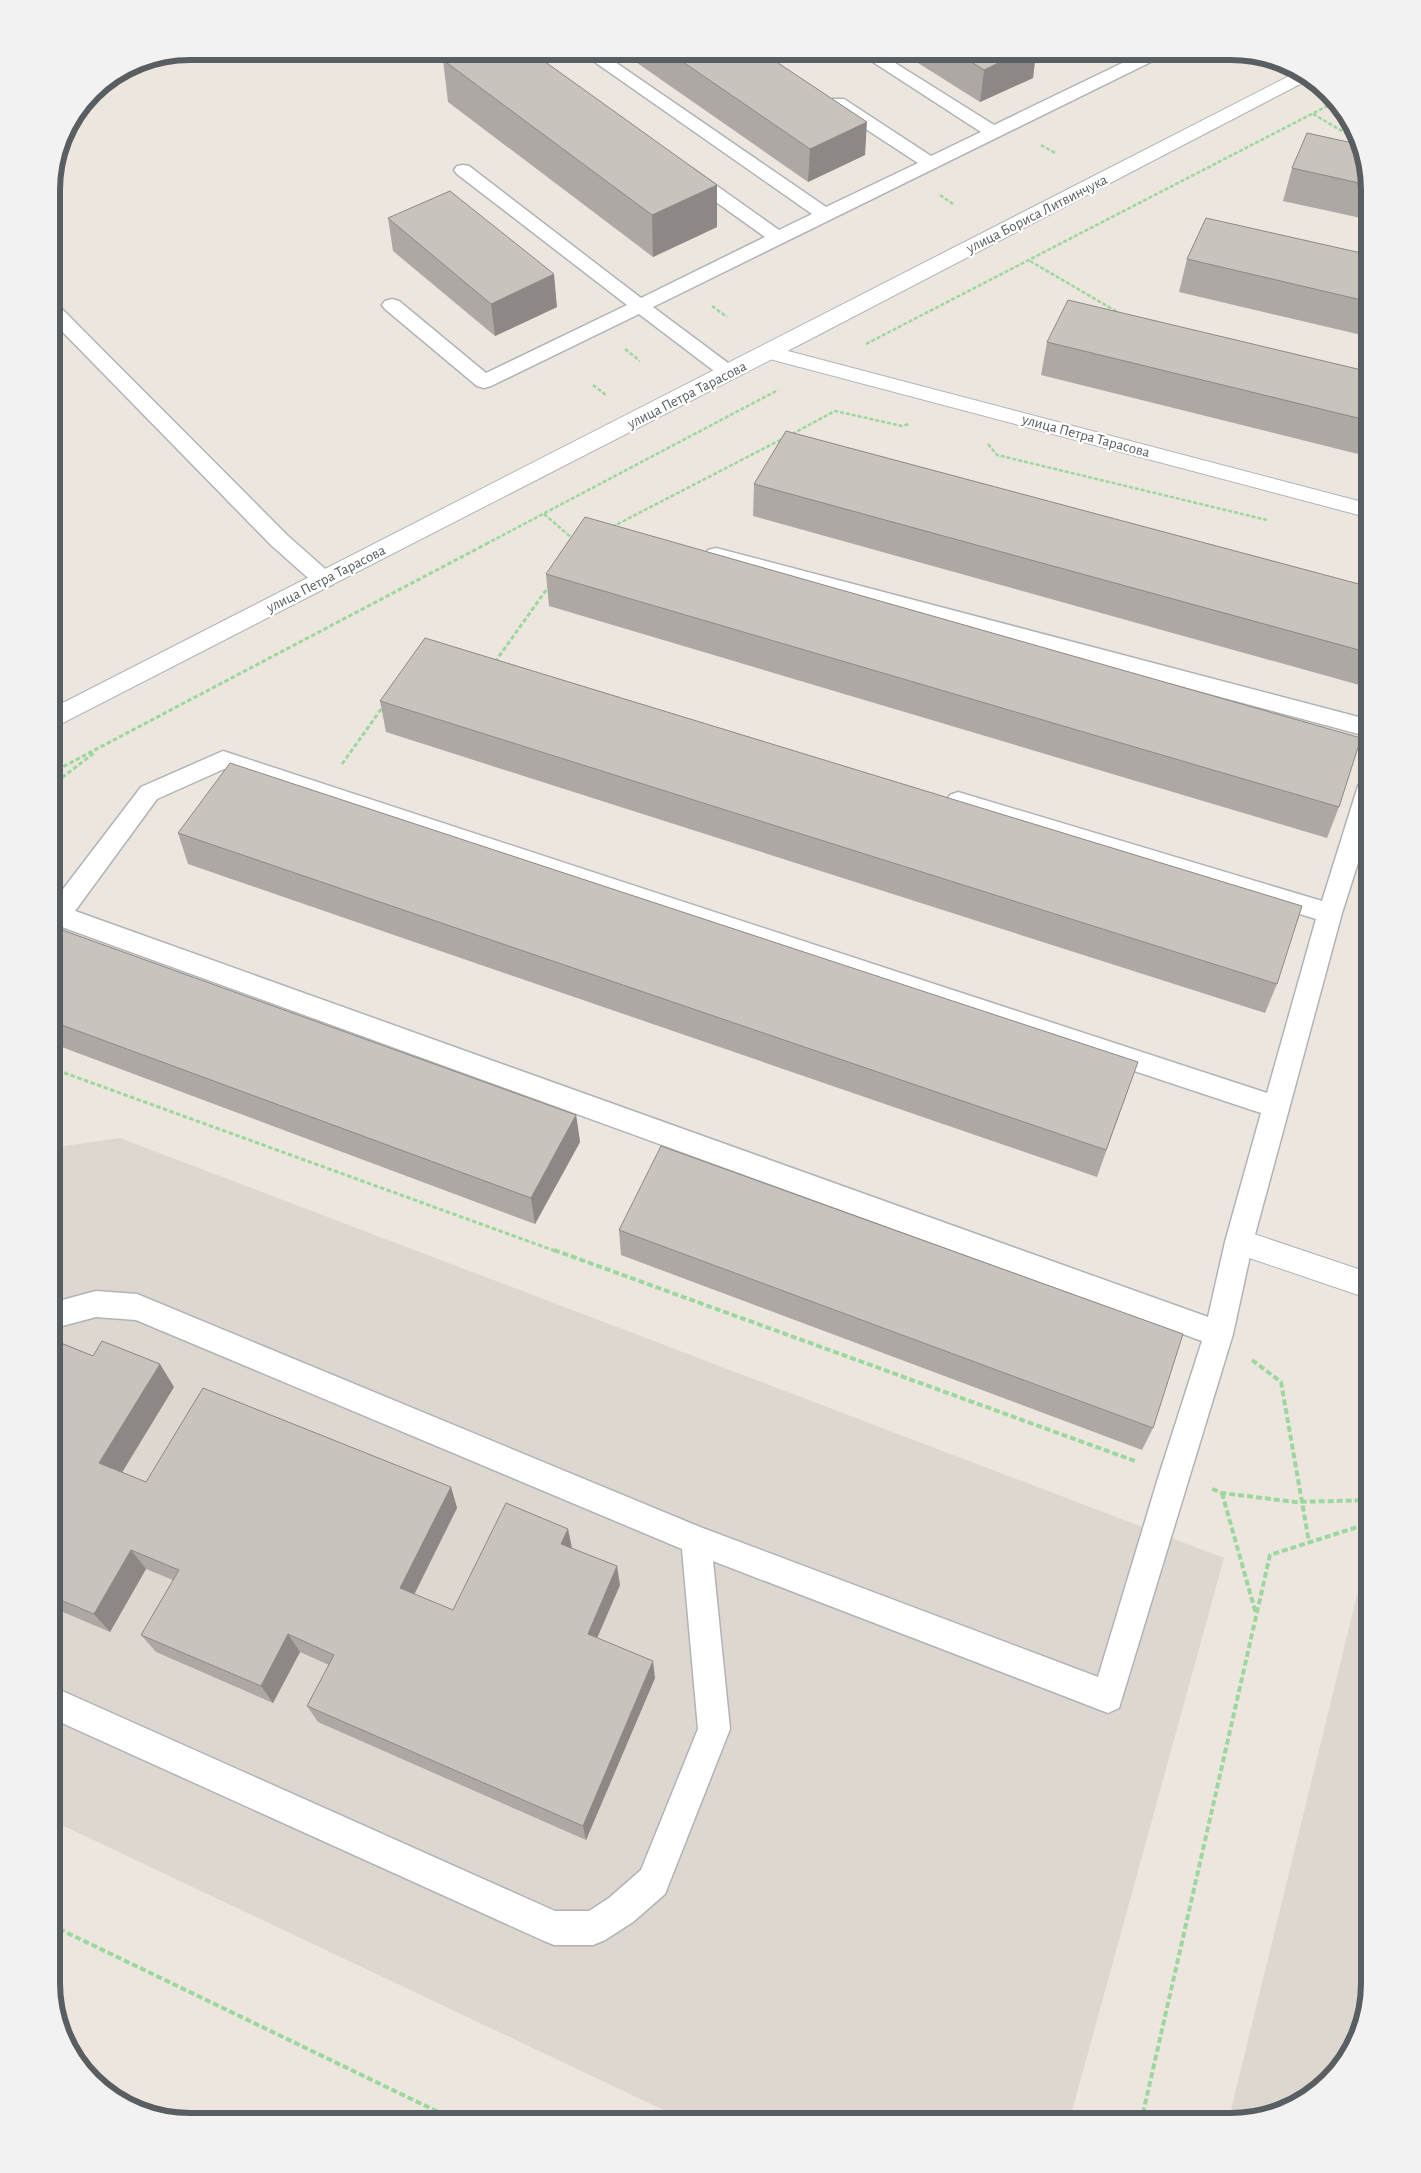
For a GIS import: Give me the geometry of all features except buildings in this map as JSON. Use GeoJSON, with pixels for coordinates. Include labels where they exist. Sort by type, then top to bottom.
{"type":"FeatureCollection","features":[{"type":"Feature","properties":{"kind":"street","name":"улица Бориса Литвинчука"},"geometry":{"type":"LineString","coordinates":[[769,352],[1297,78]]}},
{"type":"Feature","properties":{"kind":"street","name":"улица Петра Тарасова"},"geometry":{"type":"LineString","coordinates":[[60,716],[769,352],[1361,508]]}},
{"type":"Feature","properties":{"kind":"street"},"geometry":{"type":"LineString","coordinates":[[1239,1242],[1361,1283]]}},
{"type":"Feature","properties":{"kind":"lane"},"geometry":{"type":"LineString","coordinates":[[600,60],[825,215]]}},
{"type":"Feature","properties":{"kind":"lane"},"geometry":{"type":"LineString","coordinates":[[878,60],[993,132]]}},
{"type":"Feature","properties":{"kind":"lane"},"geometry":{"type":"LineString","coordinates":[[392,305],[484,382],[1141,60]]}},
{"type":"Feature","properties":{"kind":"lane"},"geometry":{"type":"LineString","coordinates":[[823,94],[930,163]]}},
{"type":"Feature","properties":{"kind":"lane"},"geometry":{"type":"LineString","coordinates":[[673,163],[778,238]]}},
{"type":"Feature","properties":{"kind":"lane"},"geometry":{"type":"LineString","coordinates":[[463,170],[729,373]]}},
{"type":"Feature","properties":{"kind":"lane"},"geometry":{"type":"LineString","coordinates":[[60,318],[279,540],[324,580]]}},
{"type":"Feature","properties":{"kind":"lane"},"geometry":{"type":"LineString","coordinates":[[694,549],[1361,727]]}},
{"type":"Feature","properties":{"kind":"lane"},"geometry":{"type":"LineString","coordinates":[[60,912],[148,793],[223,760],[1277,1107]]}},
{"type":"Feature","properties":{"kind":"lane"},"geometry":{"type":"LineString","coordinates":[[941,796],[1330,913]]}},
{"type":"Feature","properties":{"kind":"lane"},"geometry":{"type":"LineString","coordinates":[[60,1314],[96,1304],[137,1306],[696,1540],[1108,1697],[1174,1475],[1219,1334],[1239,1242],[1330,913],[1361,815]]}},
{"type":"Feature","properties":{"kind":"lane"},"geometry":{"type":"LineString","coordinates":[[60,916],[1219,1334]]}},
{"type":"Feature","properties":{"kind":"lane"},"geometry":{"type":"LineString","coordinates":[[60,1706],[554,1928],[593,1928],[622,1910],[653,1882],[714,1729],[696,1540]]}},
{"type":"Feature","properties":{"kind":"path"},"geometry":{"type":"LineString","coordinates":[[1233,60],[1237,62]]}},
{"type":"Feature","properties":{"kind":"path"},"geometry":{"type":"LineString","coordinates":[[60,769],[543,513],[1328,104]]}},
{"type":"Feature","properties":{"kind":"path"},"geometry":{"type":"LineString","coordinates":[[1312,113],[1349,136]]}},
{"type":"Feature","properties":{"kind":"path"},"geometry":{"type":"LineString","coordinates":[[1029,261],[1124,316]]}},
{"type":"Feature","properties":{"kind":"path"},"geometry":{"type":"LineString","coordinates":[[606,530],[835,412],[902,426],[911,423]]}},
{"type":"Feature","properties":{"kind":"path"},"geometry":{"type":"LineString","coordinates":[[987,442],[997,455],[1274,522]]}},
{"type":"Feature","properties":{"kind":"path"},"geometry":{"type":"LineString","coordinates":[[543,513],[579,544]]}},
{"type":"Feature","properties":{"kind":"path"},"geometry":{"type":"LineString","coordinates":[[486,659],[496,662],[551,584]]}},
{"type":"Feature","properties":{"kind":"path"},"geometry":{"type":"LineString","coordinates":[[321,792],[384,706]]}},
{"type":"Feature","properties":{"kind":"path"},"geometry":{"type":"LineString","coordinates":[[60,780],[101,747]]}},
{"type":"Feature","properties":{"kind":"path"},"geometry":{"type":"LineString","coordinates":[[60,1071],[1222,1493],[1302,1502],[1361,1500]]}},
{"type":"Feature","properties":{"kind":"path"},"geometry":{"type":"LineString","coordinates":[[1219,1334],[1281,1382],[1309,1542]]}},
{"type":"Feature","properties":{"kind":"path"},"geometry":{"type":"LineString","coordinates":[[1222,1493],[1257,1615]]}},
{"type":"Feature","properties":{"kind":"path"},"geometry":{"type":"LineString","coordinates":[[1143,2113],[1270,1554],[1361,1526]]}},
{"type":"Feature","properties":{"kind":"path"},"geometry":{"type":"LineString","coordinates":[[60,1929],[440,2113]]}},
{"type":"Feature","properties":{"kind":"shaded area"},"geometry":{"type":"Polygon","coordinates":[[[120,1138],[1224,1558],[1071,2113],[670,2113],[60,1824],[60,1147],[120,1138]]]}},
{"type":"Feature","properties":{"kind":"shaded area"},"geometry":{"type":"Polygon","coordinates":[[[1359,1587],[1361,1588],[1361,1983],[1357,2017],[1344,2048],[1323,2075],[1310,2086],[1296,2096],[1265,2109],[1230,2113],[1359,1587]]]}}]}
